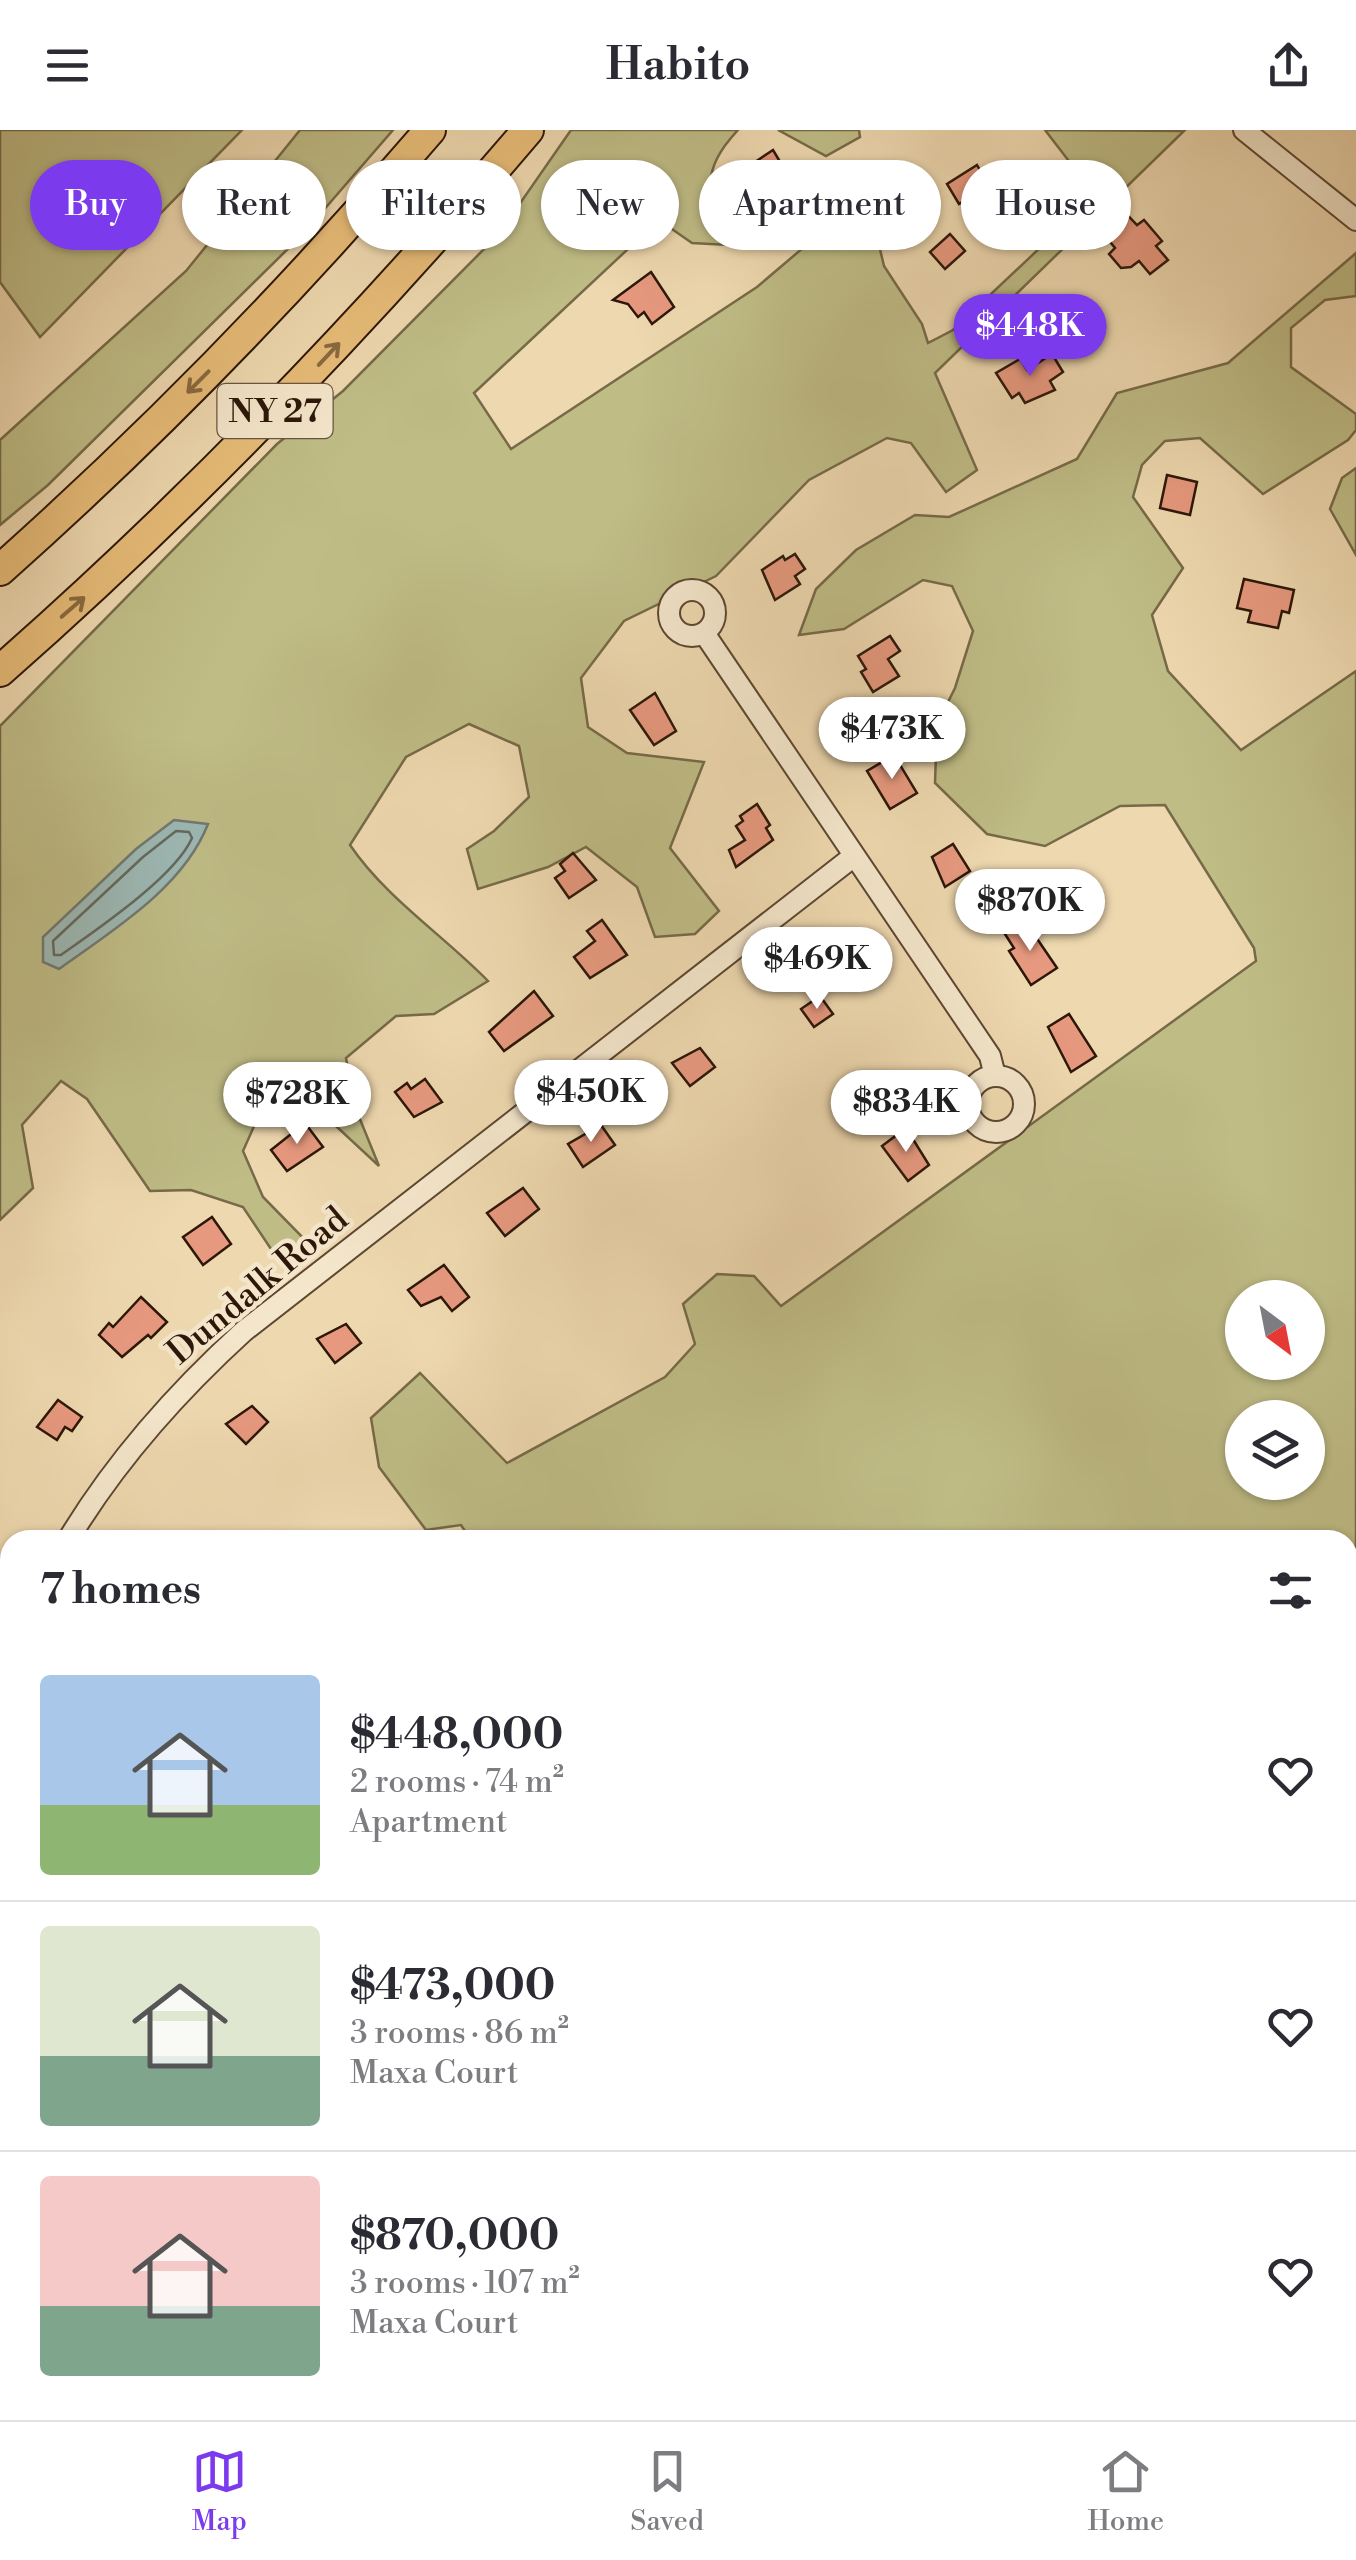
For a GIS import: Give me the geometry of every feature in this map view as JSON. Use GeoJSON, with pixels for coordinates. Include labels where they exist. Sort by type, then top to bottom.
{"type":"FeatureCollection","features":[{"type":"Feature","properties":{"kind":"highway","name":"NY 27"},"geometry":{"type":"LineString","coordinates":[[0,570],[204,377],[430,130]]}},
{"type":"Feature","properties":{"kind":"highway","name":"NY 27"},"geometry":{"type":"LineString","coordinates":[[0,671],[109,575],[252,435],[421,256],[528,130]]}},
{"type":"Feature","properties":{"kind":"street"},"geometry":{"type":"LineString","coordinates":[[1244,130],[1356,220]]}},
{"type":"Feature","properties":{"kind":"street"},"geometry":{"type":"LineString","coordinates":[[704,633],[990,1056],[995,1076]]}},
{"type":"Feature","properties":{"kind":"street","name":"Dundalk Road"},"geometry":{"type":"LineString","coordinates":[[75,1530],[166,1405],[244,1331],[854,856]]}},
{"type":"Feature","properties":{"kind":"shaded area"},"geometry":{"type":"Polygon","coordinates":[[[0,130],[242,130],[213,160],[182,160],[182,191],[162,212],[162,160],[30,160],[30,250],[125,250],[40,337],[0,282],[0,130]]]}},
{"type":"Feature","properties":{"kind":"shaded area"},"geometry":{"type":"Polygon","coordinates":[[[300,130],[393,130],[367,160],[346,160],[346,184],[326,207],[326,160],[276,160],[300,130]]]}},
{"type":"Feature","properties":{"kind":"shaded area"},"geometry":{"type":"Polygon","coordinates":[[[571,130],[738,130],[717,160],[699,160],[699,243],[679,234],[679,160],[550,160],[571,130]]]}},
{"type":"Feature","properties":{"kind":"shaded area"},"geometry":{"type":"Polygon","coordinates":[[[778,130],[859,130],[860,137],[826,156],[778,130]]]}},
{"type":"Feature","properties":{"kind":"shaded area"},"geometry":{"type":"Polygon","coordinates":[[[1045,130],[1184,131],[1131,183],[1131,160],[1068,160],[1045,130]]]}},
{"type":"Feature","properties":{"kind":"shaded area"},"geometry":{"type":"Polygon","coordinates":[[[541,173],[541,250],[627,250],[474,393],[511,449],[757,287],[800,250],[880,250],[884,266],[922,324],[928,343],[953,330],[1038,250],[1062,250],[935,373],[977,470],[946,492],[911,443],[887,438],[809,480],[716,576],[624,621],[581,678],[588,727],[627,753],[704,762],[670,848],[719,911],[695,934],[655,937],[637,887],[586,847],[548,867],[478,889],[467,849],[494,831],[529,797],[519,746],[469,724],[406,757],[350,845],[398,899],[488,981],[434,1014],[396,1016],[346,1058],[355,1107],[379,1166],[308,1100],[263,1106],[243,1151],[263,1197],[316,1251],[287,1273],[243,1207],[191,1190],[150,1191],[87,1099],[61,1081],[22,1125],[33,1188],[0,1220],[0,726],[277,444],[343,391],[483,250],[521,250],[521,202],[541,173]]]}},
{"type":"Feature","properties":{"kind":"shaded area"},"geometry":{"type":"Polygon","coordinates":[[[203,250],[287,250],[48,485],[0,525],[0,440],[186,271],[203,250]]]}},
{"type":"Feature","properties":{"kind":"shaded area"},"geometry":{"type":"Polygon","coordinates":[[[1356,253],[1356,296],[1325,300],[1291,328],[1291,367],[1356,414],[1356,430],[1348,440],[1263,494],[1200,438],[1165,441],[1142,465],[1133,497],[1183,568],[1152,615],[1168,671],[1241,750],[1356,671],[1356,1530],[464,1530],[461,1525],[426,1530],[379,1467],[371,1418],[420,1373],[507,1463],[665,1377],[695,1344],[683,1304],[717,1274],[754,1276],[781,1306],[1256,961],[1254,948],[1165,805],[1120,806],[1045,846],[987,834],[935,783],[937,724],[955,688],[973,631],[952,586],[923,580],[844,629],[799,635],[816,589],[856,550],[915,515],[949,517],[1077,459],[1117,393],[1228,363],[1356,253]]]}},
{"type":"Feature","properties":{"kind":"shaded area"},"geometry":{"type":"Polygon","coordinates":[[[1356,468],[1356,555],[1330,509],[1342,478],[1356,468]]]}},
{"type":"Feature","properties":{"kind":"water"},"geometry":{"type":"Polygon","coordinates":[[[174,820],[208,824],[197,847],[164,888],[59,969],[43,962],[43,937],[136,849],[174,820]]]}},
{"type":"Feature","properties":{"kind":"building"},"geometry":{"type":"Polygon","coordinates":[[[773,150],[779,160],[758,160],[773,150]]]}},
{"type":"Feature","properties":{"kind":"building"},"geometry":{"type":"Polygon","coordinates":[[[961,175],[961,203],[959,204],[947,184],[961,175]]]}},
{"type":"Feature","properties":{"kind":"building"},"geometry":{"type":"Polygon","coordinates":[[[1131,219],[1137,225],[1144,220],[1162,241],[1156,246],[1168,260],[1150,274],[1139,261],[1121,268],[1109,254],[1113,250],[1131,250],[1131,219]]]}},
{"type":"Feature","properties":{"kind":"building"},"geometry":{"type":"Polygon","coordinates":[[[950,234],[965,251],[945,269],[930,252],[941,250],[941,242],[950,234]]]}},
{"type":"Feature","properties":{"kind":"building"},"geometry":{"type":"Polygon","coordinates":[[[651,272],[674,307],[652,324],[644,312],[638,317],[628,304],[613,300],[651,272]]]}},
{"type":"Feature","properties":{"kind":"building"},"geometry":{"type":"Polygon","coordinates":[[[1052,354],[1063,372],[1050,381],[1055,390],[1025,403],[1019,393],[1012,398],[996,373],[1020,359],[1027,370],[1052,354]]]}},
{"type":"Feature","properties":{"kind":"building"},"geometry":{"type":"Polygon","coordinates":[[[1167,475],[1197,482],[1190,515],[1160,508],[1167,475]]]}},
{"type":"Feature","properties":{"kind":"building"},"geometry":{"type":"Polygon","coordinates":[[[795,554],[805,569],[795,576],[800,584],[775,600],[762,570],[783,556],[785,560],[795,554]]]}},
{"type":"Feature","properties":{"kind":"building"},"geometry":{"type":"Polygon","coordinates":[[[1244,579],[1294,590],[1289,613],[1282,611],[1278,628],[1248,622],[1251,611],[1237,608],[1244,579]]]}},
{"type":"Feature","properties":{"kind":"building"},"geometry":{"type":"Polygon","coordinates":[[[890,636],[900,651],[888,659],[899,676],[873,692],[861,672],[866,669],[858,656],[890,636]]]}},
{"type":"Feature","properties":{"kind":"building"},"geometry":{"type":"Polygon","coordinates":[[[655,693],[676,731],[654,745],[630,710],[655,693]]]}},
{"type":"Feature","properties":{"kind":"building"},"geometry":{"type":"Polygon","coordinates":[[[894,755],[917,793],[890,809],[867,771],[894,755]]]}},
{"type":"Feature","properties":{"kind":"building"},"geometry":{"type":"Polygon","coordinates":[[[757,804],[770,825],[766,828],[773,840],[736,867],[729,850],[745,840],[736,826],[743,821],[740,816],[757,804]]]}},
{"type":"Feature","properties":{"kind":"building"},"geometry":{"type":"Polygon","coordinates":[[[953,844],[970,871],[945,887],[932,857],[953,844]]]}},
{"type":"Feature","properties":{"kind":"building"},"geometry":{"type":"Polygon","coordinates":[[[573,853],[596,880],[569,898],[555,878],[565,871],[560,864],[573,853]]]}},
{"type":"Feature","properties":{"kind":"building"},"geometry":{"type":"Polygon","coordinates":[[[602,920],[627,955],[590,978],[574,957],[595,941],[587,931],[602,920]]]}},
{"type":"Feature","properties":{"kind":"building"},"geometry":{"type":"Polygon","coordinates":[[[1025,921],[1057,968],[1031,985],[1009,951],[1014,948],[1005,934],[1025,921]]]}},
{"type":"Feature","properties":{"kind":"building"},"geometry":{"type":"Polygon","coordinates":[[[842,936],[857,956],[825,980],[808,957],[842,936]]]}},
{"type":"Feature","properties":{"kind":"building"},"geometry":{"type":"Polygon","coordinates":[[[534,991],[553,1016],[504,1051],[489,1032],[534,991]]]}},
{"type":"Feature","properties":{"kind":"building"},"geometry":{"type":"Polygon","coordinates":[[[820,996],[833,1014],[814,1027],[801,1009],[820,996]]]}},
{"type":"Feature","properties":{"kind":"building"},"geometry":{"type":"Polygon","coordinates":[[[1069,1014],[1096,1056],[1071,1072],[1048,1027],[1069,1014]]]}},
{"type":"Feature","properties":{"kind":"building"},"geometry":{"type":"Polygon","coordinates":[[[700,1048],[715,1067],[690,1086],[672,1063],[700,1048]]]}},
{"type":"Feature","properties":{"kind":"building"},"geometry":{"type":"Polygon","coordinates":[[[425,1079],[442,1102],[414,1117],[395,1092],[407,1083],[411,1089],[425,1079]]]}},
{"type":"Feature","properties":{"kind":"building"},"geometry":{"type":"Polygon","coordinates":[[[305,1123],[323,1147],[287,1171],[271,1150],[305,1123]]]}},
{"type":"Feature","properties":{"kind":"building"},"geometry":{"type":"Polygon","coordinates":[[[601,1125],[615,1145],[583,1167],[568,1144],[601,1125]]]}},
{"type":"Feature","properties":{"kind":"building"},"geometry":{"type":"Polygon","coordinates":[[[906,1128],[929,1165],[908,1181],[882,1146],[906,1128]]]}},
{"type":"Feature","properties":{"kind":"building"},"geometry":{"type":"Polygon","coordinates":[[[523,1188],[539,1209],[505,1236],[487,1213],[523,1188]]]}},
{"type":"Feature","properties":{"kind":"building"},"geometry":{"type":"Polygon","coordinates":[[[212,1217],[231,1244],[203,1265],[183,1237],[212,1217]]]}},
{"type":"Feature","properties":{"kind":"building"},"geometry":{"type":"Polygon","coordinates":[[[444,1265],[469,1297],[452,1311],[441,1297],[421,1306],[408,1290],[444,1265]]]}},
{"type":"Feature","properties":{"kind":"building"},"geometry":{"type":"Polygon","coordinates":[[[141,1297],[167,1322],[122,1357],[99,1335],[109,1323],[113,1327],[141,1297]]]}},
{"type":"Feature","properties":{"kind":"building"},"geometry":{"type":"Polygon","coordinates":[[[346,1324],[361,1343],[335,1363],[317,1339],[346,1324]]]}},
{"type":"Feature","properties":{"kind":"building"},"geometry":{"type":"Polygon","coordinates":[[[58,1400],[82,1417],[72,1431],[65,1427],[57,1440],[37,1427],[58,1400]]]}},
{"type":"Feature","properties":{"kind":"building"},"geometry":{"type":"Polygon","coordinates":[[[252,1406],[268,1422],[246,1444],[226,1424],[252,1406]]]}}]}
